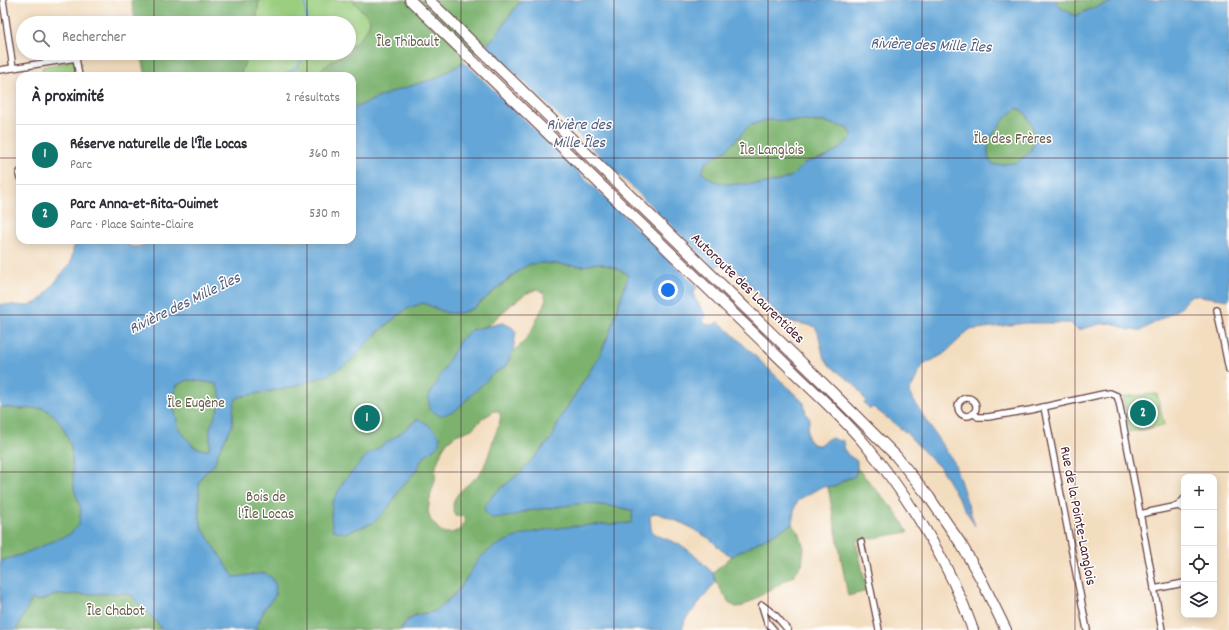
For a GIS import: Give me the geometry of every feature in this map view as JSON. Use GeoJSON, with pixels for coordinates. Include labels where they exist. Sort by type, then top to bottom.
{"type":"FeatureCollection","features":[{"type":"Feature","properties":{"kind":"highway","name":"Autoroute des Laurentides"},"geometry":{"type":"LineString","coordinates":[[410,0],[851,428],[905,498],[928,535],[952,581],[973,630]]}},
{"type":"Feature","properties":{"kind":"highway","name":"Autoroute des Laurentides"},"geometry":{"type":"LineString","coordinates":[[429,0],[896,456],[935,506],[963,547],[990,596],[1006,630]]}},
{"type":"Feature","properties":{"kind":"street"},"geometry":{"type":"LineString","coordinates":[[3,0],[13,68]]}},
{"type":"Feature","properties":{"kind":"street"},"geometry":{"type":"LineString","coordinates":[[0,70],[54,60]]}},
{"type":"Feature","properties":{"kind":"street"},"geometry":{"type":"LineString","coordinates":[[76,60],[78,72]]}},
{"type":"Feature","properties":{"kind":"street"},"geometry":{"type":"LineString","coordinates":[[1217,310],[1229,370]]}},
{"type":"Feature","properties":{"kind":"street"},"geometry":{"type":"LineString","coordinates":[[973,413],[978,417],[988,417],[1103,394],[1110,393],[1117,396],[1162,630]]}},
{"type":"Feature","properties":{"kind":"street","name":"Rue de la Pointe-Langlois"},"geometry":{"type":"LineString","coordinates":[[1044,406],[1087,630]]}},
{"type":"Feature","properties":{"kind":"street"},"geometry":{"type":"LineString","coordinates":[[1140,514],[1181,508]]}},
{"type":"Feature","properties":{"kind":"street"},"geometry":{"type":"LineString","coordinates":[[861,542],[879,630]]}},
{"type":"Feature","properties":{"kind":"street"},"geometry":{"type":"LineString","coordinates":[[1154,589],[1181,584]]}},
{"type":"Feature","properties":{"kind":"street"},"geometry":{"type":"LineString","coordinates":[[774,630],[768,622],[762,605],[776,616],[788,630]]}},
{"type":"Feature","properties":{"kind":"green space"},"geometry":{"type":"Polygon","coordinates":[[[131,0],[259,0],[257,16],[134,16],[131,0]]]}},
{"type":"Feature","properties":{"kind":"green space"},"geometry":{"type":"Polygon","coordinates":[[[259,0],[352,0],[370,19],[369,26],[356,43],[356,16],[257,16],[259,0]]]}},
{"type":"Feature","properties":{"kind":"green space","name":"Île Thibault"},"geometry":{"type":"Polygon","coordinates":[[[352,0],[521,0],[497,34],[480,52],[437,78],[394,91],[356,107],[356,72],[318,72],[334,60],[356,60],[356,43],[369,26],[370,19],[352,0]]]}},
{"type":"Feature","properties":{"kind":"green space"},"geometry":{"type":"Polygon","coordinates":[[[1055,0],[1125,0],[1112,2],[1087,10],[1075,16],[1060,7],[1055,0]]]}},
{"type":"Feature","properties":{"kind":"green space"},"geometry":{"type":"Polygon","coordinates":[[[75,60],[76,72],[43,72],[42,67],[75,60]]]}},
{"type":"Feature","properties":{"kind":"green space"},"geometry":{"type":"Polygon","coordinates":[[[143,60],[246,60],[241,72],[145,72],[143,60]]]}},
{"type":"Feature","properties":{"kind":"green space"},"geometry":{"type":"Polygon","coordinates":[[[246,60],[334,60],[318,72],[241,72],[246,60]]]}},
{"type":"Feature","properties":{"kind":"green space","name":"Ïle des Frères"},"geometry":{"type":"Polygon","coordinates":[[[1018,108],[1026,114],[1032,125],[1035,140],[1030,152],[1016,163],[995,165],[989,161],[989,143],[999,125],[1018,108]]]}},
{"type":"Feature","properties":{"kind":"green space","name":"Île Langlois"},"geometry":{"type":"Polygon","coordinates":[[[766,120],[825,122],[847,128],[853,136],[838,150],[826,157],[806,162],[792,176],[779,181],[759,184],[724,184],[712,180],[702,173],[706,163],[727,149],[749,126],[766,120]]]}},
{"type":"Feature","properties":{"kind":"green space","name":"Bois de l'Île Locas"},"geometry":{"type":"Polygon","coordinates":[[[542,263],[583,266],[598,263],[610,266],[626,273],[628,276],[611,329],[600,355],[561,417],[552,438],[519,474],[493,495],[509,517],[527,511],[585,503],[623,508],[633,512],[631,523],[562,528],[479,559],[459,589],[436,611],[415,615],[405,622],[400,630],[255,630],[265,608],[275,596],[265,573],[234,578],[202,528],[199,514],[199,483],[203,475],[214,465],[218,452],[232,426],[234,403],[238,397],[289,388],[328,375],[406,309],[423,303],[447,313],[460,313],[474,308],[521,269],[530,264],[542,263]],[[537,289],[525,294],[487,326],[471,330],[455,411],[494,373],[505,367],[513,351],[524,342],[532,330],[546,300],[544,293],[537,289]],[[495,411],[483,418],[472,429],[456,435],[448,441],[442,450],[436,466],[435,481],[428,511],[430,519],[442,533],[451,533],[460,530],[465,521],[463,516],[455,515],[453,508],[454,501],[457,495],[482,470],[500,422],[499,411],[495,411]],[[417,419],[398,435],[344,533],[373,523],[389,507],[400,488],[416,471],[422,459],[439,444],[417,419]]]}},
{"type":"Feature","properties":{"kind":"green space","name":"Ïle Eugène"},"geometry":{"type":"Polygon","coordinates":[[[188,380],[216,384],[220,393],[221,402],[210,428],[210,445],[208,451],[194,447],[179,429],[172,401],[177,385],[188,380]]]}},
{"type":"Feature","properties":{"kind":"green space"},"geometry":{"type":"Polygon","coordinates":[[[1157,394],[1164,425],[1129,432],[1123,398],[1157,394]]]}},
{"type":"Feature","properties":{"kind":"green space"},"geometry":{"type":"Polygon","coordinates":[[[0,407],[19,409],[44,408],[56,417],[64,429],[71,446],[74,489],[81,509],[79,525],[70,534],[21,555],[0,561],[0,407]]]}},
{"type":"Feature","properties":{"kind":"green space"},"geometry":{"type":"Polygon","coordinates":[[[857,468],[897,513],[908,532],[856,541],[867,591],[848,596],[828,487],[855,476],[857,468]]]}},
{"type":"Feature","properties":{"kind":"green space"},"geometry":{"type":"Polygon","coordinates":[[[792,524],[799,532],[804,548],[802,564],[793,576],[743,606],[736,607],[730,604],[716,582],[713,573],[732,556],[792,524]]]}},
{"type":"Feature","properties":{"kind":"green space","name":"Île Chabot"},"geometry":{"type":"Polygon","coordinates":[[[125,593],[132,595],[159,625],[161,630],[16,630],[32,599],[38,601],[57,595],[125,593]]]}},
{"type":"Feature","properties":{"kind":"water","name":"Rivière des Mille Îles"},"geometry":{"type":"Polygon","coordinates":[[[521,0],[1055,0],[1060,7],[1075,16],[1087,10],[1112,2],[1125,0],[1229,0],[1229,300],[1192,295],[1187,299],[1182,307],[1142,330],[1129,330],[1112,323],[1100,324],[1078,330],[1070,323],[1026,323],[969,330],[944,354],[923,365],[909,393],[954,462],[975,526],[941,469],[905,432],[873,407],[870,409],[864,403],[866,401],[855,385],[829,365],[823,355],[818,332],[814,326],[791,322],[779,315],[733,266],[725,263],[717,266],[694,291],[694,297],[705,314],[703,322],[710,325],[718,322],[725,327],[804,403],[806,414],[810,419],[808,436],[811,443],[814,445],[819,445],[830,438],[839,441],[842,440],[844,442],[843,448],[848,455],[857,461],[855,476],[846,479],[835,486],[821,487],[800,499],[795,506],[792,524],[732,556],[721,550],[710,539],[686,525],[660,514],[654,513],[650,516],[651,529],[654,534],[681,545],[692,553],[713,573],[716,582],[685,620],[682,630],[400,630],[408,620],[414,616],[437,610],[458,591],[480,558],[494,547],[531,533],[551,529],[572,526],[631,523],[633,511],[623,508],[585,503],[527,511],[509,517],[492,518],[486,514],[484,507],[493,495],[519,474],[552,438],[561,417],[600,355],[611,329],[628,276],[626,273],[610,266],[598,263],[583,266],[542,263],[530,264],[521,269],[474,308],[460,313],[447,313],[423,303],[406,309],[381,329],[348,363],[328,375],[289,388],[238,397],[234,403],[232,426],[218,452],[214,465],[203,475],[199,483],[199,514],[202,528],[234,577],[265,573],[272,578],[276,586],[275,596],[265,608],[255,630],[161,630],[159,625],[132,595],[125,593],[57,595],[38,601],[32,599],[16,630],[0,630],[0,561],[21,555],[70,534],[79,525],[81,509],[74,489],[71,446],[64,429],[56,417],[44,408],[19,409],[0,407],[0,304],[27,306],[40,301],[71,262],[74,244],[129,244],[131,247],[147,244],[356,244],[356,107],[394,91],[437,78],[480,52],[497,34],[521,0]],[[1018,108],[999,125],[989,143],[989,161],[995,165],[1016,163],[1030,152],[1035,140],[1032,125],[1026,114],[1018,108]],[[766,120],[749,126],[727,149],[706,162],[702,173],[712,180],[724,184],[759,184],[779,181],[792,176],[806,162],[826,157],[838,150],[853,136],[847,128],[825,122],[766,120]],[[188,380],[177,385],[172,401],[179,429],[194,447],[208,451],[210,445],[210,428],[221,402],[220,393],[216,384],[188,380]]]}},
{"type":"Feature","properties":{"kind":"water"},"geometry":{"type":"Polygon","coordinates":[[[502,323],[512,327],[516,332],[513,351],[505,367],[494,373],[455,411],[440,416],[429,409],[429,396],[460,340],[471,330],[502,323]]]}},
{"type":"Feature","properties":{"kind":"water"},"geometry":{"type":"Polygon","coordinates":[[[418,419],[428,424],[440,436],[439,444],[422,459],[416,471],[400,488],[389,507],[373,523],[344,533],[333,530],[331,519],[332,503],[344,481],[366,456],[398,435],[418,419]]]}},
{"type":"Feature","properties":{"kind":"pier"},"geometry":{"type":"Polygon","coordinates":[[[485,44],[716,270],[699,288],[463,60],[479,50],[485,44]]]}},
{"type":"Feature","properties":{"kind":"waterway"},"geometry":{"type":"LineString","coordinates":[[305,0],[306,16]]}},
{"type":"Feature","properties":{"kind":"waterway"},"geometry":{"type":"LineString","coordinates":[[289,72],[297,67],[302,60]]}},
{"type":"Feature","properties":{"kind":"place","name":"Parc Anna-et-Rita-Ouimet"},"geometry":{"type":"Point","coordinates":[1143,413]}},
{"type":"Feature","properties":{"kind":"place","name":"Réserve naturelle de l'Île Locas"},"geometry":{"type":"Point","coordinates":[367,418]}}]}
